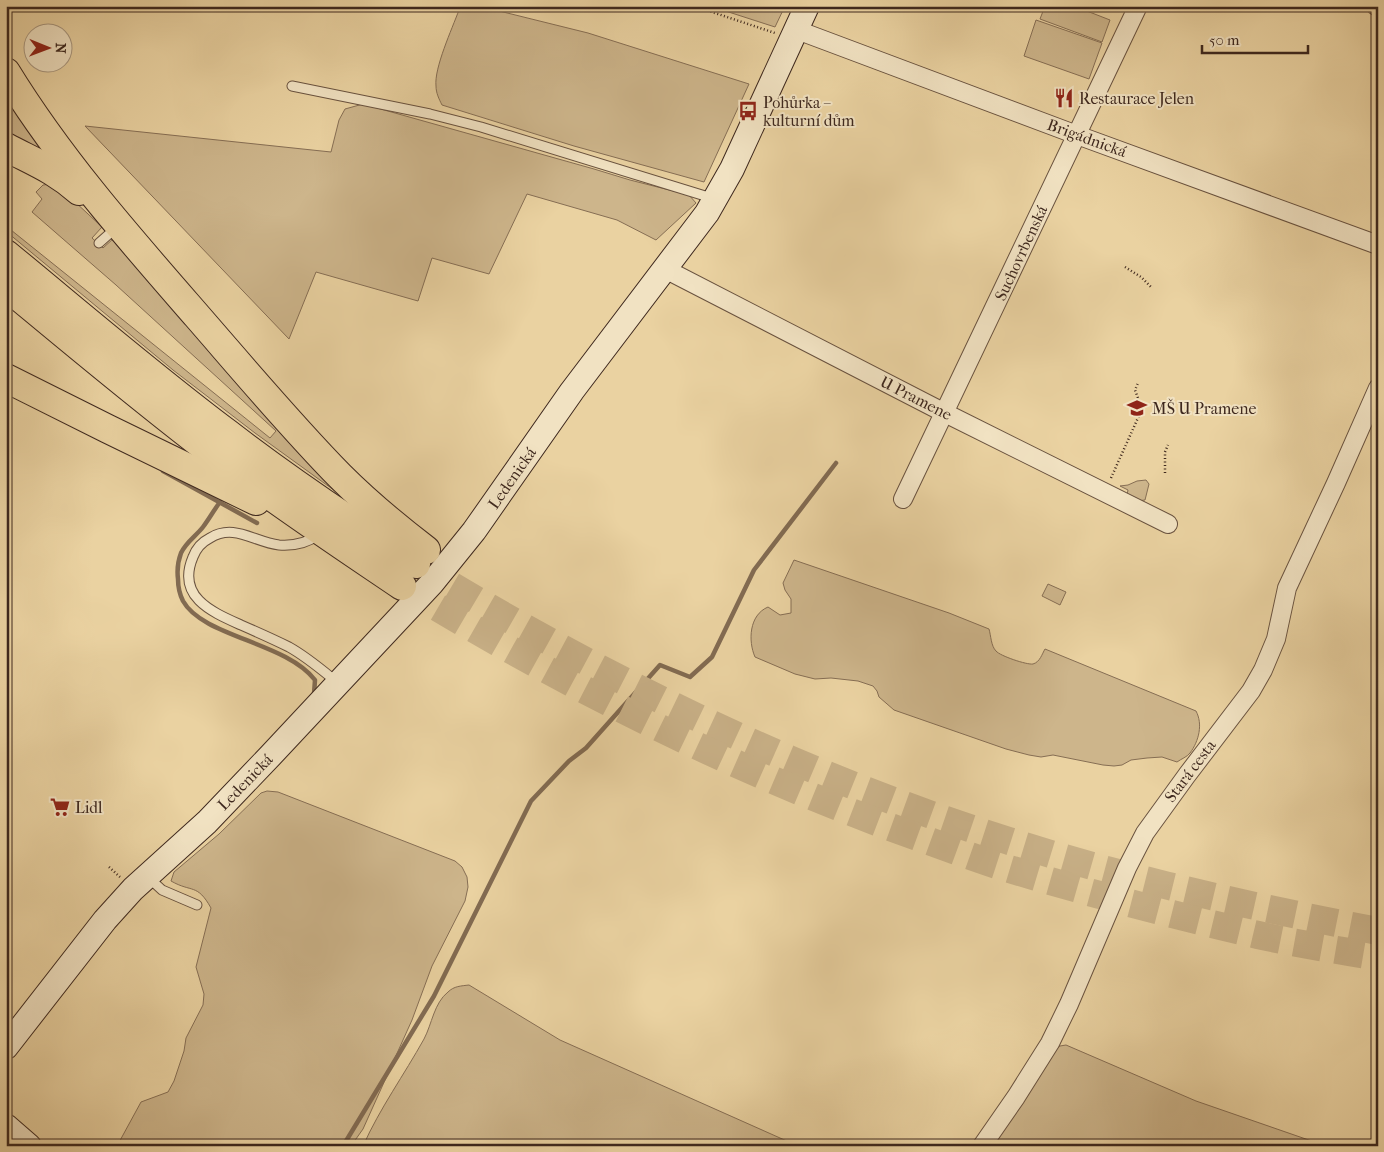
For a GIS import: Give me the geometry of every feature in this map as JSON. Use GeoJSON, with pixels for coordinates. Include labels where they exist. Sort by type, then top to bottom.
{"type":"FeatureCollection","features":[{"type":"Feature","properties":{"kind":"highway"},"geometry":{"type":"LineString","coordinates":[[6,72],[116,237]]}},
{"type":"Feature","properties":{"kind":"highway"},"geometry":{"type":"LineString","coordinates":[[6,147],[63,177],[116,237],[340,476],[383,515],[415,567]]}},
{"type":"Feature","properties":{"kind":"highway"},"geometry":{"type":"LineString","coordinates":[[6,254],[158,380],[227,434],[415,567]]}},
{"type":"Feature","properties":{"kind":"highway"},"geometry":{"type":"LineString","coordinates":[[6,286],[146,402],[322,532]]}},
{"type":"Feature","properties":{"kind":"highway"},"geometry":{"type":"LineString","coordinates":[[6,378],[108,430],[322,532],[415,567]]}},
{"type":"Feature","properties":{"kind":"main road","name":"Ledenická"},"geometry":{"type":"LineString","coordinates":[[6,1047],[105,920],[140,882],[206,822],[432,584],[474,531],[572,390],[707,213],[732,169],[807,6]]}},
{"type":"Feature","properties":{"kind":"main road"},"geometry":{"type":"LineString","coordinates":[[6,1126],[29,1146]]}},
{"type":"Feature","properties":{"kind":"street","name":"Suchovrbenská"},"geometry":{"type":"LineString","coordinates":[[903,499],[1138,6]]}},
{"type":"Feature","properties":{"kind":"street","name":"Brigádnická"},"geometry":{"type":"LineString","coordinates":[[795,34],[1378,245]]}},
{"type":"Feature","properties":{"kind":"street","name":"U Pramene"},"geometry":{"type":"LineString","coordinates":[[665,269],[945,413],[1168,524]]}},
{"type":"Feature","properties":{"kind":"street","name":"Stará cesta"},"geometry":{"type":"LineString","coordinates":[[982,1146],[1050,1043],[1069,1004],[1127,868],[1145,832],[1251,691],[1263,670],[1276,639],[1288,588],[1378,388]]}},
{"type":"Feature","properties":{"kind":"lane"},"geometry":{"type":"LineString","coordinates":[[292,86],[430,114],[481,127],[715,199]]}},
{"type":"Feature","properties":{"kind":"lane"},"geometry":{"type":"LineString","coordinates":[[322,532],[305,542],[286,545],[268,543],[238,532],[214,535],[195,552],[189,577],[194,594],[205,608],[298,652],[338,683]]}},
{"type":"Feature","properties":{"kind":"lane"},"geometry":{"type":"LineString","coordinates":[[140,882],[197,905]]}},
{"type":"Feature","properties":{"kind":"path"},"geometry":{"type":"LineString","coordinates":[[694,6],[795,34]]}},
{"type":"Feature","properties":{"kind":"path"},"geometry":{"type":"LineString","coordinates":[[1125,267],[1141,277],[1152,288]]}},
{"type":"Feature","properties":{"kind":"path"},"geometry":{"type":"LineString","coordinates":[[1111,478],[1142,409],[1135,390],[1138,383]]}},
{"type":"Feature","properties":{"kind":"path"},"geometry":{"type":"LineString","coordinates":[[1165,473],[1164,452],[1168,445]]}},
{"type":"Feature","properties":{"kind":"shaded area"},"geometry":{"type":"Polygon","coordinates":[[[467,6],[479,6],[588,33],[749,84],[704,182],[574,146],[442,105],[436,89],[438,69],[459,10],[467,6]]]}},
{"type":"Feature","properties":{"kind":"shaded area"},"geometry":{"type":"Polygon","coordinates":[[[710,6],[785,6],[775,27],[710,6]]]}},
{"type":"Feature","properties":{"kind":"shaded area"},"geometry":{"type":"Polygon","coordinates":[[[1045,6],[1074,6],[1110,20],[1102,42],[1040,19],[1045,6]]]}},
{"type":"Feature","properties":{"kind":"shaded area"},"geometry":{"type":"Polygon","coordinates":[[[1036,20],[1102,43],[1089,79],[1024,56],[1036,20]]]}},
{"type":"Feature","properties":{"kind":"shaded area"},"geometry":{"type":"Polygon","coordinates":[[[6,88],[56,160],[6,134],[6,88]]]}},
{"type":"Feature","properties":{"kind":"shaded area"},"geometry":{"type":"Polygon","coordinates":[[[363,104],[689,195],[696,203],[656,240],[617,220],[527,194],[489,274],[432,258],[418,301],[316,272],[289,339],[85,126],[331,152],[339,120],[345,109],[363,104]]]}},
{"type":"Feature","properties":{"kind":"shaded area"},"geometry":{"type":"Polygon","coordinates":[[[51,184],[59,187],[102,227],[92,238],[103,248],[114,238],[342,496],[173,370],[8,233],[11,230],[270,438],[276,431],[116,285],[32,212],[42,199],[36,192],[43,185],[51,184]]]}},
{"type":"Feature","properties":{"kind":"shaded area"},"geometry":{"type":"Polygon","coordinates":[[[1146,480],[1149,484],[1145,500],[1137,501],[1127,495],[1128,490],[1120,486],[1137,481],[1146,480]]]}},
{"type":"Feature","properties":{"kind":"shaded area"},"geometry":{"type":"Polygon","coordinates":[[[794,560],[949,613],[989,629],[994,649],[1008,658],[1033,664],[1039,660],[1045,649],[1196,711],[1200,727],[1196,743],[1189,754],[1177,762],[1162,757],[1131,760],[1122,765],[1114,766],[1053,755],[1041,757],[1029,755],[1006,749],[894,710],[879,697],[873,686],[858,681],[831,678],[815,679],[795,674],[755,657],[751,636],[757,616],[768,607],[780,615],[791,613],[791,599],[783,583],[794,560]]]}},
{"type":"Feature","properties":{"kind":"shaded area"},"geometry":{"type":"Polygon","coordinates":[[[1048,584],[1066,592],[1060,605],[1042,596],[1048,584]]]}},
{"type":"Feature","properties":{"kind":"shaded area"},"geometry":{"type":"Polygon","coordinates":[[[267,791],[278,792],[455,861],[462,867],[467,877],[468,887],[465,901],[432,966],[412,1020],[363,1129],[351,1146],[117,1146],[141,1102],[168,1092],[174,1081],[184,1051],[186,1038],[203,1005],[204,994],[196,967],[211,908],[198,892],[171,881],[174,872],[219,834],[261,793],[267,791]]]}},
{"type":"Feature","properties":{"kind":"shaded area"},"geometry":{"type":"Polygon","coordinates":[[[469,985],[560,1040],[798,1146],[363,1146],[384,1105],[424,1039],[439,1002],[450,990],[469,985]]]}},
{"type":"Feature","properties":{"kind":"shaded area"},"geometry":{"type":"Polygon","coordinates":[[[1066,1045],[1196,1101],[1326,1146],[991,1146],[1030,1091],[1055,1049],[1066,1045]]]}},
{"type":"Feature","properties":{"kind":"waterway"},"geometry":{"type":"LineString","coordinates":[[343,1146],[434,996],[531,801],[569,761],[586,748],[660,665],[690,677],[712,657],[754,570],[836,463]]}},
{"type":"Feature","properties":{"kind":"waterway"},"geometry":{"type":"LineString","coordinates":[[163,471],[257,523]]}},
{"type":"Feature","properties":{"kind":"waterway"},"geometry":{"type":"LineString","coordinates":[[220,502],[203,527],[181,553],[178,563],[178,576],[179,591],[183,601],[193,613],[208,623],[266,648],[302,667],[315,680],[314,694],[312,696]]}},
{"type":"Feature","properties":{"kind":"tunnel"},"geometry":{"type":"LineString","coordinates":[[416,564],[559,647],[631,685],[779,755],[931,815],[1054,855],[1146,880],[1238,902],[1378,931]]}},
{"type":"Feature","properties":{"kind":"tunnel"},"geometry":{"type":"LineString","coordinates":[[402,586],[465,624],[593,694],[725,759],[860,816],[994,864],[1099,895],[1258,935],[1378,957]]}},
{"type":"Feature","properties":{"kind":"place","name":"Restaurace Jelen"},"geometry":{"type":"Point","coordinates":[1064,98]}},
{"type":"Feature","properties":{"kind":"place","name":"Pohůrka – kulturní dům"},"geometry":{"type":"Point","coordinates":[748,111]}},
{"type":"Feature","properties":{"kind":"place","name":"MŠ U Pramene"},"geometry":{"type":"Point","coordinates":[1137,408]}},
{"type":"Feature","properties":{"kind":"place","name":"Lidl"},"geometry":{"type":"Point","coordinates":[60,807]}}]}
